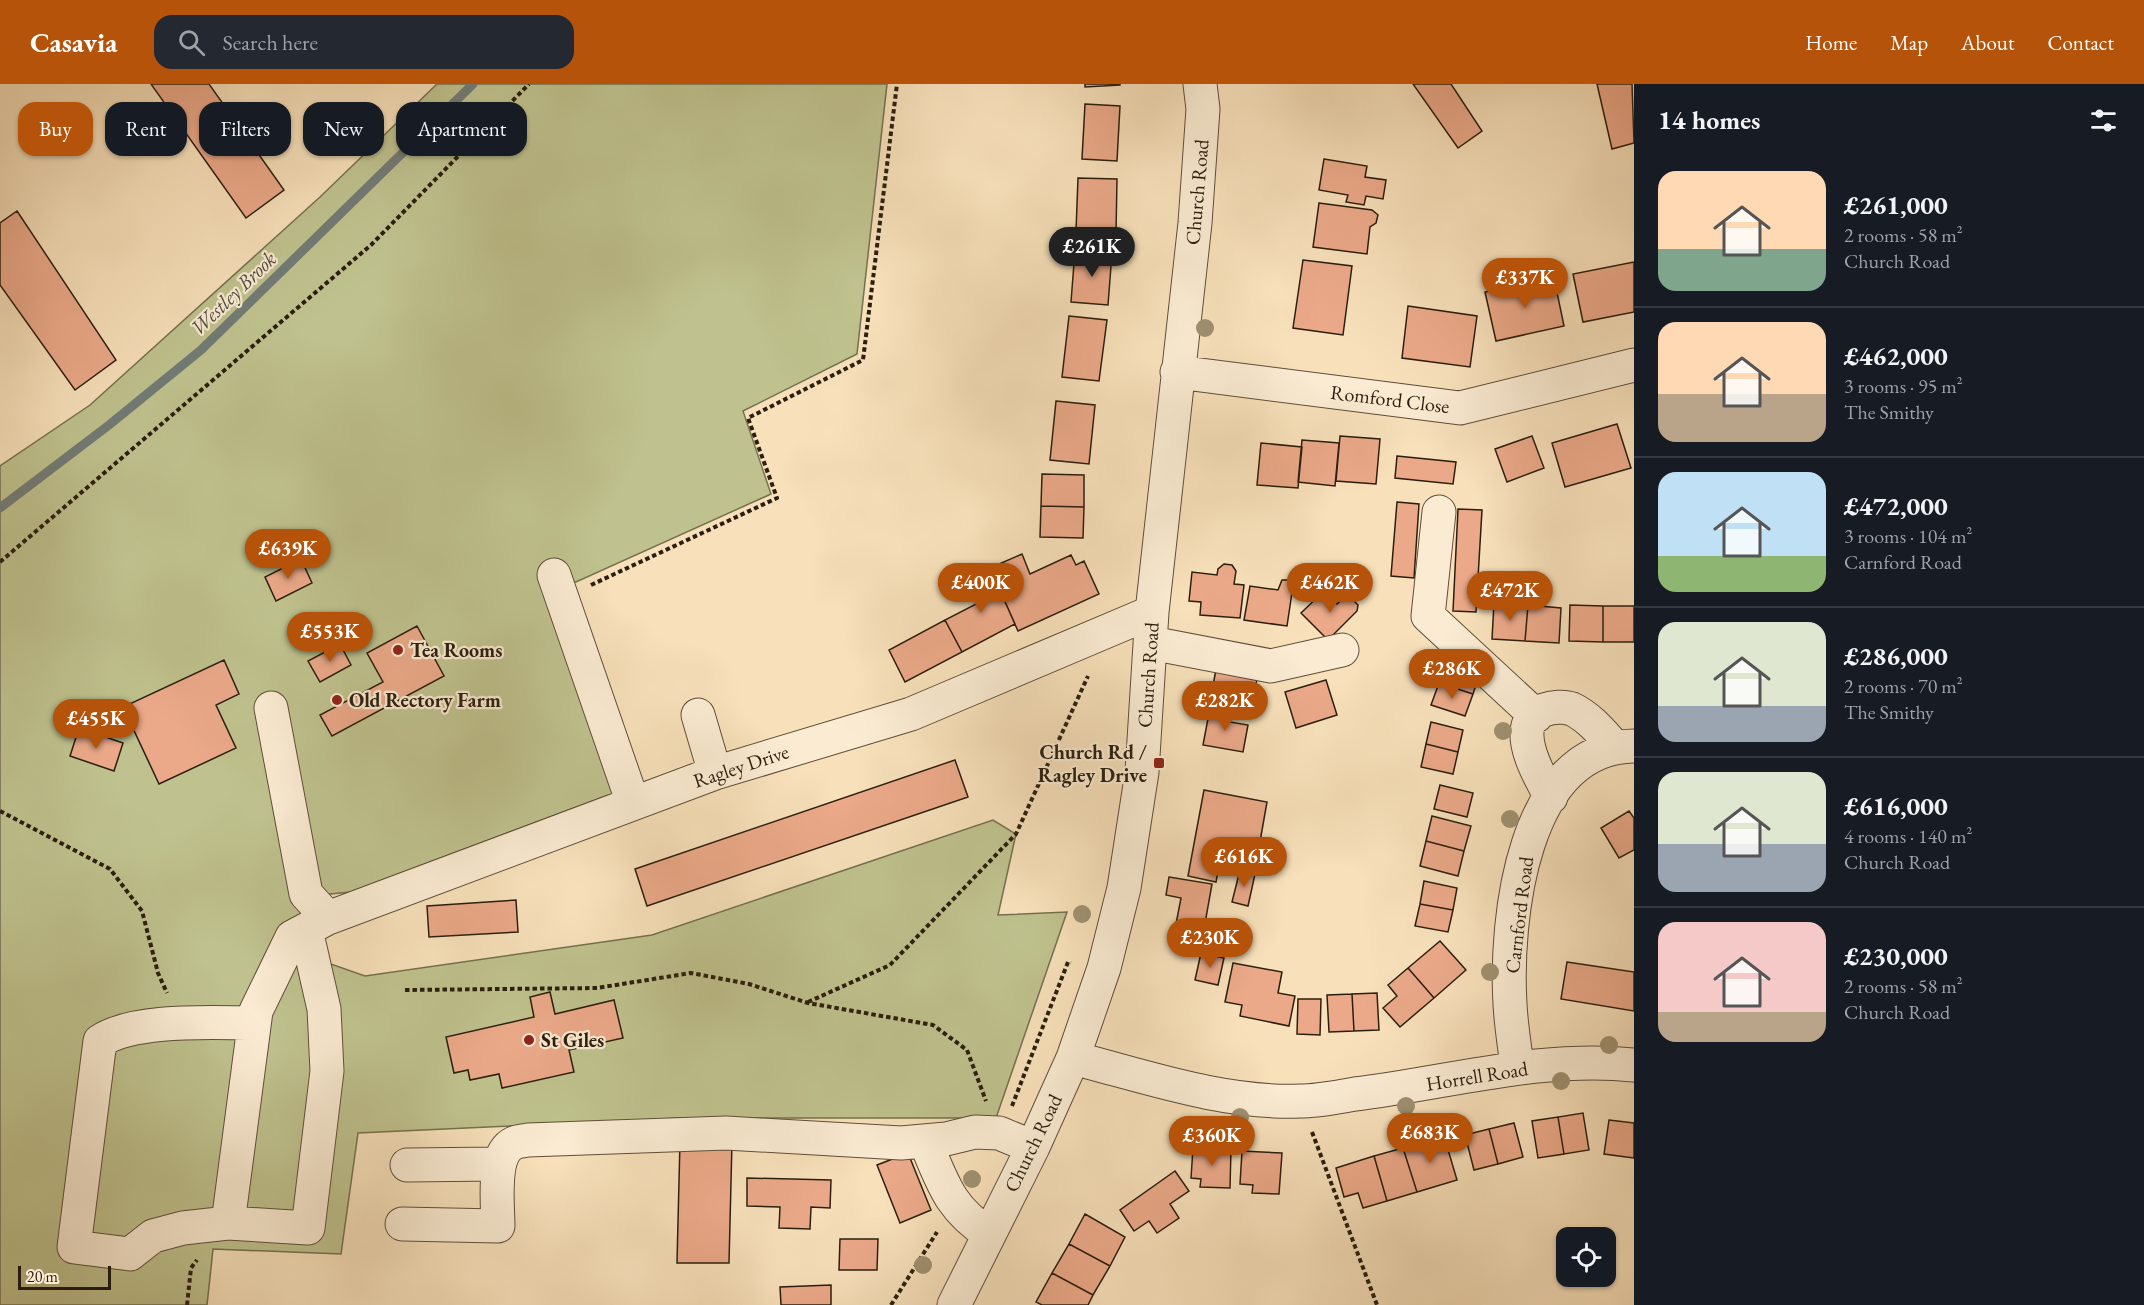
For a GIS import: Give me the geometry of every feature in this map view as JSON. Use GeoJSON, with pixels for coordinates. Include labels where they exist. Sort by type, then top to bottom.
{"type":"FeatureCollection","features":[{"type":"Feature","properties":{"kind":"street","name":"Church Road"},"geometry":{"type":"LineString","coordinates":[[954,1305],[1033,1147],[1073,1058],[1104,968],[1124,888],[1142,772],[1151,628],[1177,372],[1196,223],[1208,92]]}},
{"type":"Feature","properties":{"kind":"street","name":"Romford Close"},"geometry":{"type":"LineString","coordinates":[[1177,372],[1460,408],[1634,365]]}},
{"type":"Feature","properties":{"kind":"street"},"geometry":{"type":"LineString","coordinates":[[1439,512],[1428,616],[1536,716]]}},
{"type":"Feature","properties":{"kind":"street"},"geometry":{"type":"LineString","coordinates":[[559,586],[633,803]]}},
{"type":"Feature","properties":{"kind":"street"},"geometry":{"type":"LineString","coordinates":[[1151,628],[1271,666],[1342,650]]}},
{"type":"Feature","properties":{"kind":"street","name":"Ragley Drive"},"geometry":{"type":"LineString","coordinates":[[317,924],[715,773],[912,714],[1108,631],[1151,628]]}},
{"type":"Feature","properties":{"kind":"street"},"geometry":{"type":"LineString","coordinates":[[254,1023],[171,1023],[110,1034],[100,1041],[74,1247],[130,1254],[153,1236],[183,1228],[222,1224],[308,1228],[327,1071],[324,1009],[317,924],[306,894],[271,708]]}},
{"type":"Feature","properties":{"kind":"street"},"geometry":{"type":"LineString","coordinates":[[1551,796],[1533,766],[1527,740],[1531,721],[1541,711],[1570,708],[1624,746]]}},
{"type":"Feature","properties":{"kind":"street"},"geometry":{"type":"LineString","coordinates":[[698,715],[715,773]]}},
{"type":"Feature","properties":{"kind":"street","name":"Carnford Road"},"geometry":{"type":"LineString","coordinates":[[1517,1068],[1510,1002],[1512,930],[1524,857],[1534,824],[1564,778],[1579,765],[1624,746]]}},
{"type":"Feature","properties":{"kind":"street"},"geometry":{"type":"LineString","coordinates":[[222,1224],[256,1011],[292,937],[317,924]]}},
{"type":"Feature","properties":{"kind":"street","name":"Horrell Road"},"geometry":{"type":"LineString","coordinates":[[1073,1058],[1232,1098],[1301,1101],[1413,1087],[1517,1068],[1596,1061],[1634,1065]]}},
{"type":"Feature","properties":{"kind":"street"},"geometry":{"type":"LineString","coordinates":[[402,1224],[498,1226],[498,1164],[504,1151],[514,1142],[528,1140],[726,1133],[853,1142],[925,1141],[975,1132],[999,1133],[1033,1147]]}},
{"type":"Feature","properties":{"kind":"street"},"geometry":{"type":"LineString","coordinates":[[925,1141],[954,1205],[970,1222],[988,1234]]}},
{"type":"Feature","properties":{"kind":"street"},"geometry":{"type":"LineString","coordinates":[[408,1165],[498,1164]]}},
{"type":"Feature","properties":{"kind":"path"},"geometry":{"type":"LineString","coordinates":[[0,562],[371,246],[529,84]]}},
{"type":"Feature","properties":{"kind":"path"},"geometry":{"type":"LineString","coordinates":[[559,586],[777,498],[748,418],[863,360],[897,84]]}},
{"type":"Feature","properties":{"kind":"path"},"geometry":{"type":"LineString","coordinates":[[808,1003],[890,965],[1016,834],[1108,631]]}},
{"type":"Feature","properties":{"kind":"path"},"geometry":{"type":"LineString","coordinates":[[0,811],[110,869],[142,911],[158,973],[170,998]]}},
{"type":"Feature","properties":{"kind":"path"},"geometry":{"type":"LineString","coordinates":[[1011,1110],[1068,962],[1104,968]]}},
{"type":"Feature","properties":{"kind":"path"},"geometry":{"type":"LineString","coordinates":[[405,990],[597,988],[691,973],[749,984],[808,1003],[933,1025],[967,1050],[987,1103]]}},
{"type":"Feature","properties":{"kind":"path"},"geometry":{"type":"LineString","coordinates":[[1301,1101],[1377,1305]]}},
{"type":"Feature","properties":{"kind":"path"},"geometry":{"type":"LineString","coordinates":[[187,1305],[191,1268],[222,1224]]}},
{"type":"Feature","properties":{"kind":"green space"},"geometry":{"type":"Polygon","coordinates":[[[437,84],[887,84],[857,354],[743,411],[771,494],[576,582],[544,575],[614,793],[351,892],[320,895],[325,962],[365,976],[652,935],[993,820],[1016,834],[998,915],[1067,912],[996,1118],[682,1118],[358,1133],[341,1254],[213,1249],[207,1305],[0,1305],[0,466],[90,405],[362,156],[384,156],[384,135],[396,124],[396,156],[527,156],[527,102],[418,102],[437,84]]]}},
{"type":"Feature","properties":{"kind":"building"},"geometry":{"type":"Polygon","coordinates":[[[151,84],[209,84],[222,102],[199,102],[199,152],[187,135],[187,102],[164,102],[151,84]]]}},
{"type":"Feature","properties":{"kind":"building"},"geometry":{"type":"Polygon","coordinates":[[[1085,84],[1120,84],[1120,85],[1085,87],[1085,84]]]}},
{"type":"Feature","properties":{"kind":"building"},"geometry":{"type":"Polygon","coordinates":[[[1413,84],[1451,84],[1482,131],[1458,148],[1413,84]]]}},
{"type":"Feature","properties":{"kind":"building"},"geometry":{"type":"Polygon","coordinates":[[[1597,84],[1632,84],[1634,143],[1612,149],[1597,84]]]}},
{"type":"Feature","properties":{"kind":"building"},"geometry":{"type":"Polygon","coordinates":[[[1085,104],[1120,106],[1117,161],[1082,159],[1085,104]]]}},
{"type":"Feature","properties":{"kind":"building"},"geometry":{"type":"Polygon","coordinates":[[[202,156],[260,156],[284,190],[246,218],[202,156]]]}},
{"type":"Feature","properties":{"kind":"building"},"geometry":{"type":"Polygon","coordinates":[[[1324,159],[1367,166],[1365,177],[1386,180],[1383,199],[1366,196],[1364,205],[1346,202],[1348,195],[1319,190],[1324,159]]]}},
{"type":"Feature","properties":{"kind":"building"},"geometry":{"type":"Polygon","coordinates":[[[1078,178],[1117,179],[1116,233],[1076,231],[1078,178]]]}},
{"type":"Feature","properties":{"kind":"building"},"geometry":{"type":"Polygon","coordinates":[[[1319,203],[1372,210],[1378,215],[1376,223],[1370,227],[1367,254],[1313,247],[1319,203]]]}},
{"type":"Feature","properties":{"kind":"building"},"geometry":{"type":"Polygon","coordinates":[[[17,211],[116,360],[75,390],[0,285],[0,223],[17,211]]]}},
{"type":"Feature","properties":{"kind":"building"},"geometry":{"type":"Polygon","coordinates":[[[1075,250],[1112,253],[1108,305],[1071,302],[1075,250]]]}},
{"type":"Feature","properties":{"kind":"building"},"geometry":{"type":"Polygon","coordinates":[[[1303,260],[1352,266],[1343,335],[1293,328],[1303,260]]]}},
{"type":"Feature","properties":{"kind":"building"},"geometry":{"type":"Polygon","coordinates":[[[1634,262],[1634,312],[1583,322],[1573,274],[1634,262]]]}},
{"type":"Feature","properties":{"kind":"building"},"geometry":{"type":"Polygon","coordinates":[[[1554,278],[1564,326],[1496,341],[1485,292],[1554,278]]]}},
{"type":"Feature","properties":{"kind":"building"},"geometry":{"type":"Polygon","coordinates":[[[1408,306],[1477,316],[1470,367],[1402,358],[1408,306]]]}},
{"type":"Feature","properties":{"kind":"building"},"geometry":{"type":"Polygon","coordinates":[[[1069,316],[1107,320],[1099,381],[1062,377],[1069,316]]]}},
{"type":"Feature","properties":{"kind":"building"},"geometry":{"type":"Polygon","coordinates":[[[1056,401],[1095,405],[1089,464],[1050,460],[1056,401]]]}},
{"type":"Feature","properties":{"kind":"building"},"geometry":{"type":"Polygon","coordinates":[[[1617,424],[1631,468],[1565,487],[1552,443],[1617,424]]]}},
{"type":"Feature","properties":{"kind":"building"},"geometry":{"type":"Polygon","coordinates":[[[1340,436],[1380,439],[1376,484],[1336,481],[1340,436]]]}},
{"type":"Feature","properties":{"kind":"building"},"geometry":{"type":"Polygon","coordinates":[[[1532,436],[1544,468],[1507,482],[1495,449],[1532,436]]]}},
{"type":"Feature","properties":{"kind":"building"},"geometry":{"type":"Polygon","coordinates":[[[1302,440],[1339,443],[1335,486],[1298,482],[1302,440]]]}},
{"type":"Feature","properties":{"kind":"building"},"geometry":{"type":"Polygon","coordinates":[[[1261,443],[1302,447],[1298,488],[1257,485],[1261,443]]]}},
{"type":"Feature","properties":{"kind":"building"},"geometry":{"type":"Polygon","coordinates":[[[1397,456],[1456,462],[1453,484],[1395,478],[1397,456]]]}},
{"type":"Feature","properties":{"kind":"building"},"geometry":{"type":"Polygon","coordinates":[[[1042,474],[1084,475],[1084,507],[1041,506],[1042,474]]]}},
{"type":"Feature","properties":{"kind":"building"},"geometry":{"type":"Polygon","coordinates":[[[1397,502],[1419,504],[1414,578],[1391,576],[1397,502]]]}},
{"type":"Feature","properties":{"kind":"building"},"geometry":{"type":"Polygon","coordinates":[[[1041,506],[1084,507],[1083,538],[1040,537],[1041,506]]]}},
{"type":"Feature","properties":{"kind":"building"},"geometry":{"type":"Polygon","coordinates":[[[1458,509],[1482,510],[1476,612],[1453,611],[1458,509]]]}},
{"type":"Feature","properties":{"kind":"building"},"geometry":{"type":"Polygon","coordinates":[[[1022,554],[1030,574],[1071,555],[1076,565],[1084,561],[1099,594],[1018,631],[990,568],[1022,554]]]}},
{"type":"Feature","properties":{"kind":"building"},"geometry":{"type":"Polygon","coordinates":[[[301,559],[312,583],[276,601],[265,577],[301,559]]]}},
{"type":"Feature","properties":{"kind":"building"},"geometry":{"type":"Polygon","coordinates":[[[1224,564],[1232,565],[1236,571],[1234,584],[1244,585],[1240,618],[1200,615],[1201,602],[1189,601],[1192,572],[1217,575],[1218,569],[1224,564]]]}},
{"type":"Feature","properties":{"kind":"building"},"geometry":{"type":"Polygon","coordinates":[[[990,568],[1015,624],[962,652],[945,620],[982,601],[969,576],[990,568]]]}},
{"type":"Feature","properties":{"kind":"building"},"geometry":{"type":"Polygon","coordinates":[[[1282,580],[1289,580],[1293,586],[1287,626],[1244,620],[1250,586],[1278,590],[1282,580]]]}},
{"type":"Feature","properties":{"kind":"building"},"geometry":{"type":"Polygon","coordinates":[[[1324,591],[1337,604],[1344,598],[1350,597],[1358,605],[1357,611],[1328,640],[1301,613],[1324,591]]]}},
{"type":"Feature","properties":{"kind":"building"},"geometry":{"type":"Polygon","coordinates":[[[1494,603],[1528,605],[1525,641],[1492,639],[1494,603]]]}},
{"type":"Feature","properties":{"kind":"building"},"geometry":{"type":"Polygon","coordinates":[[[1528,605],[1561,608],[1559,643],[1525,641],[1528,605]]]}},
{"type":"Feature","properties":{"kind":"building"},"geometry":{"type":"Polygon","coordinates":[[[1570,605],[1603,606],[1603,642],[1569,641],[1570,605]]]}},
{"type":"Feature","properties":{"kind":"building"},"geometry":{"type":"Polygon","coordinates":[[[1603,606],[1634,606],[1634,642],[1603,642],[1603,606]]]}},
{"type":"Feature","properties":{"kind":"building"},"geometry":{"type":"Polygon","coordinates":[[[311,613],[322,634],[300,644],[290,624],[311,613]]]}},
{"type":"Feature","properties":{"kind":"building"},"geometry":{"type":"Polygon","coordinates":[[[945,620],[962,652],[905,682],[889,650],[945,620]]]}},
{"type":"Feature","properties":{"kind":"building"},"geometry":{"type":"Polygon","coordinates":[[[417,626],[444,676],[332,736],[320,715],[383,682],[367,653],[417,626]]]}},
{"type":"Feature","properties":{"kind":"building"},"geometry":{"type":"Polygon","coordinates":[[[340,644],[351,665],[320,682],[308,661],[340,644]]]}},
{"type":"Feature","properties":{"kind":"building"},"geometry":{"type":"Polygon","coordinates":[[[224,660],[239,694],[216,705],[236,748],[159,784],[123,707],[224,660]]]}},
{"type":"Feature","properties":{"kind":"building"},"geometry":{"type":"Polygon","coordinates":[[[1446,660],[1480,672],[1473,694],[1439,683],[1446,660]]]}},
{"type":"Feature","properties":{"kind":"building"},"geometry":{"type":"Polygon","coordinates":[[[1217,664],[1258,672],[1253,703],[1233,700],[1231,711],[1209,707],[1217,664]]]}},
{"type":"Feature","properties":{"kind":"building"},"geometry":{"type":"Polygon","coordinates":[[[1326,680],[1337,715],[1296,728],[1285,692],[1326,680]]]}},
{"type":"Feature","properties":{"kind":"building"},"geometry":{"type":"Polygon","coordinates":[[[1439,683],[1473,694],[1465,716],[1431,705],[1439,683]]]}},
{"type":"Feature","properties":{"kind":"building"},"geometry":{"type":"Polygon","coordinates":[[[1210,708],[1231,712],[1230,722],[1248,725],[1243,752],[1203,745],[1210,708]]]}},
{"type":"Feature","properties":{"kind":"building"},"geometry":{"type":"Polygon","coordinates":[[[1431,722],[1463,730],[1458,752],[1426,744],[1431,722]]]}},
{"type":"Feature","properties":{"kind":"building"},"geometry":{"type":"Polygon","coordinates":[[[79,728],[123,743],[114,771],[70,756],[79,728]]]}},
{"type":"Feature","properties":{"kind":"building"},"geometry":{"type":"Polygon","coordinates":[[[1426,744],[1458,752],[1453,774],[1421,767],[1426,744]]]}},
{"type":"Feature","properties":{"kind":"building"},"geometry":{"type":"Polygon","coordinates":[[[955,760],[968,797],[647,906],[635,869],[955,760]]]}},
{"type":"Feature","properties":{"kind":"building"},"geometry":{"type":"Polygon","coordinates":[[[1440,785],[1473,793],[1467,817],[1434,809],[1440,785]]]}},
{"type":"Feature","properties":{"kind":"building"},"geometry":{"type":"Polygon","coordinates":[[[1204,790],[1267,802],[1258,853],[1223,846],[1216,882],[1188,876],[1204,790]]]}},
{"type":"Feature","properties":{"kind":"building"},"geometry":{"type":"Polygon","coordinates":[[[1629,811],[1634,818],[1634,850],[1619,858],[1601,828],[1629,811]]]}},
{"type":"Feature","properties":{"kind":"building"},"geometry":{"type":"Polygon","coordinates":[[[1432,816],[1471,826],[1464,851],[1426,841],[1432,816]]]}},
{"type":"Feature","properties":{"kind":"building"},"geometry":{"type":"Polygon","coordinates":[[[1426,841],[1464,851],[1458,876],[1420,866],[1426,841]]]}},
{"type":"Feature","properties":{"kind":"building"},"geometry":{"type":"Polygon","coordinates":[[[1240,870],[1255,874],[1248,906],[1232,902],[1240,870]]]}},
{"type":"Feature","properties":{"kind":"building"},"geometry":{"type":"Polygon","coordinates":[[[1169,877],[1212,884],[1204,929],[1176,924],[1181,898],[1166,895],[1169,877]]]}},
{"type":"Feature","properties":{"kind":"building"},"geometry":{"type":"Polygon","coordinates":[[[1424,881],[1457,888],[1453,910],[1420,904],[1424,881]]]}},
{"type":"Feature","properties":{"kind":"building"},"geometry":{"type":"Polygon","coordinates":[[[516,900],[518,932],[429,937],[427,906],[516,900]]]}},
{"type":"Feature","properties":{"kind":"building"},"geometry":{"type":"Polygon","coordinates":[[[1420,904],[1453,910],[1448,932],[1415,926],[1420,904]]]}},
{"type":"Feature","properties":{"kind":"building"},"geometry":{"type":"Polygon","coordinates":[[[1440,941],[1466,970],[1434,998],[1408,968],[1440,941]]]}},
{"type":"Feature","properties":{"kind":"building"},"geometry":{"type":"Polygon","coordinates":[[[1201,953],[1224,958],[1218,985],[1195,980],[1201,953]]]}},
{"type":"Feature","properties":{"kind":"building"},"geometry":{"type":"Polygon","coordinates":[[[1567,962],[1634,972],[1634,1011],[1561,999],[1567,962]]]}},
{"type":"Feature","properties":{"kind":"building"},"geometry":{"type":"Polygon","coordinates":[[[1233,963],[1282,972],[1278,993],[1295,996],[1289,1026],[1240,1016],[1242,1005],[1225,1002],[1233,963]]]}},
{"type":"Feature","properties":{"kind":"building"},"geometry":{"type":"Polygon","coordinates":[[[1408,968],[1434,998],[1400,1027],[1383,1008],[1397,996],[1388,985],[1408,968]]]}},
{"type":"Feature","properties":{"kind":"building","name":"St Giles"},"geometry":{"type":"Polygon","coordinates":[[[550,992],[555,1014],[614,1000],[623,1038],[569,1050],[574,1072],[502,1088],[499,1074],[470,1080],[468,1070],[454,1073],[446,1037],[534,1017],[530,997],[550,992]]]}},
{"type":"Feature","properties":{"kind":"building"},"geometry":{"type":"Polygon","coordinates":[[[1377,993],[1379,1030],[1354,1031],[1352,994],[1377,993]]]}},
{"type":"Feature","properties":{"kind":"building"},"geometry":{"type":"Polygon","coordinates":[[[1352,994],[1354,1031],[1329,1032],[1327,995],[1352,994]]]}},
{"type":"Feature","properties":{"kind":"building"},"geometry":{"type":"Polygon","coordinates":[[[1298,999],[1321,999],[1320,1035],[1297,1034],[1298,999]]]}},
{"type":"Feature","properties":{"kind":"building"},"geometry":{"type":"Polygon","coordinates":[[[1583,1113],[1589,1150],[1564,1154],[1558,1117],[1583,1113]]]}},
{"type":"Feature","properties":{"kind":"building"},"geometry":{"type":"Polygon","coordinates":[[[1558,1117],[1564,1154],[1538,1158],[1532,1121],[1558,1117]]]}},
{"type":"Feature","properties":{"kind":"building"},"geometry":{"type":"Polygon","coordinates":[[[1609,1120],[1634,1123],[1634,1158],[1604,1154],[1609,1120]]]}},
{"type":"Feature","properties":{"kind":"building"},"geometry":{"type":"Polygon","coordinates":[[[1514,1123],[1523,1157],[1498,1164],[1489,1129],[1514,1123]]]}},
{"type":"Feature","properties":{"kind":"building"},"geometry":{"type":"Polygon","coordinates":[[[1489,1129],[1498,1164],[1474,1170],[1465,1135],[1489,1129]]]}},
{"type":"Feature","properties":{"kind":"building"},"geometry":{"type":"Polygon","coordinates":[[[1444,1136],[1457,1180],[1417,1192],[1403,1148],[1444,1136]]]}},
{"type":"Feature","properties":{"kind":"building"},"geometry":{"type":"Polygon","coordinates":[[[680,1141],[732,1142],[729,1263],[677,1263],[680,1141]]]}},
{"type":"Feature","properties":{"kind":"building"},"geometry":{"type":"Polygon","coordinates":[[[1193,1148],[1231,1149],[1230,1188],[1200,1187],[1201,1179],[1191,1178],[1193,1148]]]}},
{"type":"Feature","properties":{"kind":"building"},"geometry":{"type":"Polygon","coordinates":[[[1403,1148],[1417,1192],[1387,1201],[1374,1156],[1403,1148]]]}},
{"type":"Feature","properties":{"kind":"building"},"geometry":{"type":"Polygon","coordinates":[[[1242,1151],[1282,1153],[1279,1194],[1252,1193],[1253,1185],[1240,1184],[1242,1151]]]}},
{"type":"Feature","properties":{"kind":"building"},"geometry":{"type":"Polygon","coordinates":[[[908,1153],[931,1210],[900,1223],[877,1165],[908,1153]]]}},
{"type":"Feature","properties":{"kind":"building"},"geometry":{"type":"Polygon","coordinates":[[[1374,1156],[1387,1201],[1363,1208],[1358,1193],[1344,1197],[1336,1168],[1374,1156]]]}},
{"type":"Feature","properties":{"kind":"building"},"geometry":{"type":"Polygon","coordinates":[[[1175,1171],[1189,1191],[1170,1204],[1179,1218],[1157,1233],[1149,1221],[1134,1231],[1120,1210],[1175,1171]]]}},
{"type":"Feature","properties":{"kind":"building"},"geometry":{"type":"Polygon","coordinates":[[[747,1178],[831,1180],[830,1208],[811,1207],[810,1229],[779,1228],[780,1207],[747,1206],[747,1178]]]}},
{"type":"Feature","properties":{"kind":"building"},"geometry":{"type":"Polygon","coordinates":[[[1085,1214],[1125,1237],[1110,1266],[1069,1244],[1085,1214]]]}},
{"type":"Feature","properties":{"kind":"building"},"geometry":{"type":"Polygon","coordinates":[[[840,1239],[878,1239],[877,1270],[839,1270],[840,1239]]]}},
{"type":"Feature","properties":{"kind":"building"},"geometry":{"type":"Polygon","coordinates":[[[1069,1244],[1110,1266],[1093,1295],[1052,1273],[1069,1244]]]}},
{"type":"Feature","properties":{"kind":"building"},"geometry":{"type":"Polygon","coordinates":[[[1052,1273],[1093,1295],[1088,1305],[1042,1305],[1036,1302],[1052,1273]]]}},
{"type":"Feature","properties":{"kind":"building"},"geometry":{"type":"Polygon","coordinates":[[[831,1285],[831,1305],[781,1305],[780,1287],[831,1285]]]}},
{"type":"Feature","properties":{"kind":"waterway","name":"Westley Brook"},"geometry":{"type":"LineString","coordinates":[[0,508],[109,425],[201,350],[473,84]]}},
{"type":"Feature","properties":{"kind":"place","name":"Tea Rooms"},"geometry":{"type":"Point","coordinates":[398,650]}},
{"type":"Feature","properties":{"kind":"place","name":"Old Rectory Farm"},"geometry":{"type":"Point","coordinates":[337,700]}},
{"type":"Feature","properties":{"kind":"place","name":"Church Rd / Ragley Drive"},"geometry":{"type":"Point","coordinates":[1159,763]}},
{"type":"Feature","properties":{"kind":"place","name":"St Giles"},"geometry":{"type":"Point","coordinates":[529,1040]}}]}
